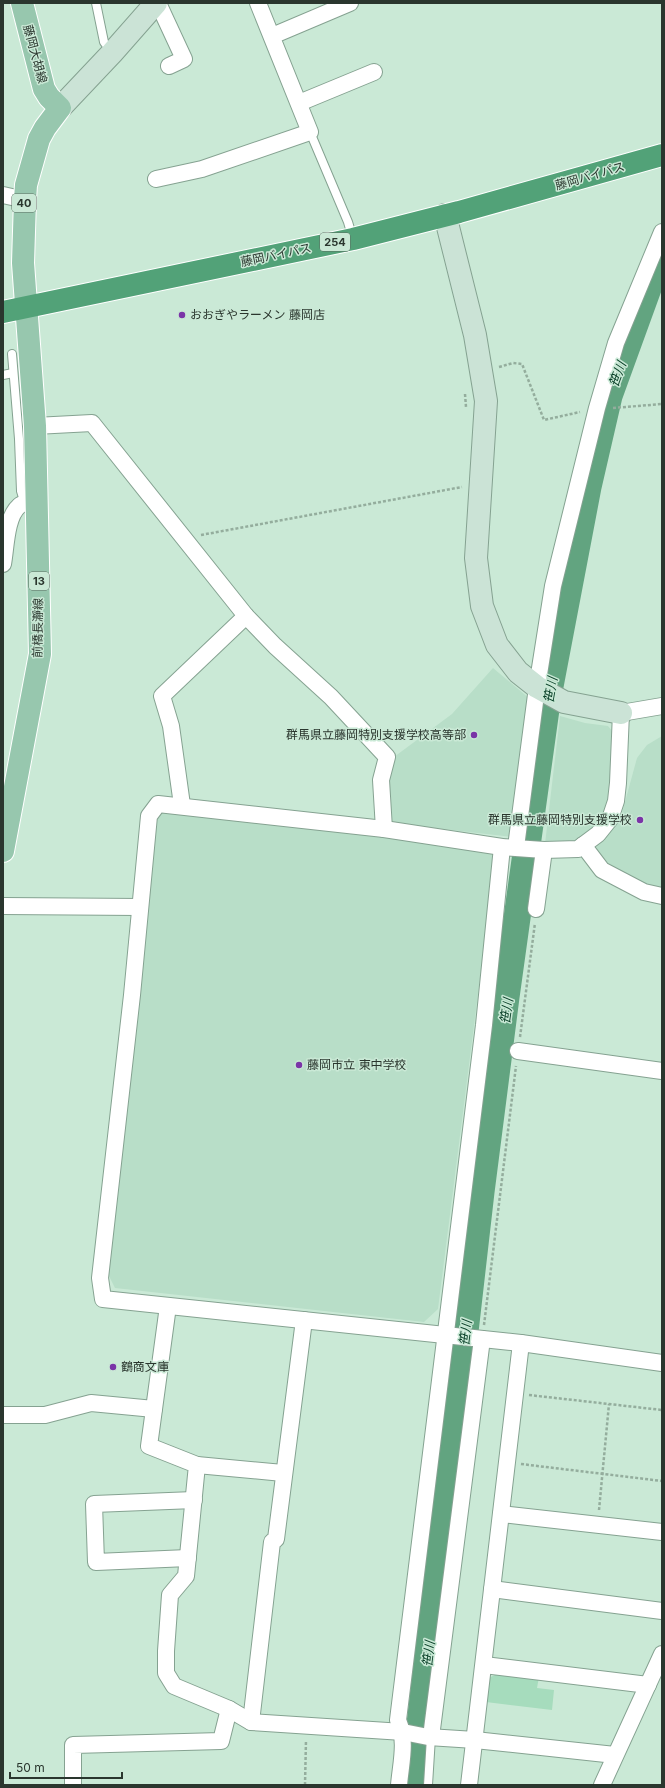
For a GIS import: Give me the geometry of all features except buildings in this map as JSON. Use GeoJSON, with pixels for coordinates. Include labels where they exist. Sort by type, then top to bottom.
{"type":"FeatureCollection","features":[{"type":"Feature","properties":{"kind":"highway","name":"藤岡バイパス"},"geometry":{"type":"LineString","coordinates":[[3,312],[353,239],[662,156]]}},
{"type":"Feature","properties":{"kind":"main road","name":"藤岡大胡線"},"geometry":{"type":"LineString","coordinates":[[22,3],[44,89],[49,97],[60,108]]}},
{"type":"Feature","properties":{"kind":"main road","name":"40"},"geometry":{"type":"LineString","coordinates":[[25,307],[23,263],[24,200],[26,185],[39,139],[45,128],[60,108]]}},
{"type":"Feature","properties":{"kind":"main road","name":"前橋長瀞線"},"geometry":{"type":"LineString","coordinates":[[3,851],[40,654],[31,502],[36,426],[25,307]]}},
{"type":"Feature","properties":{"kind":"street"},"geometry":{"type":"LineString","coordinates":[[60,108],[157,3],[184,59],[169,66]]}},
{"type":"Feature","properties":{"kind":"street"},"geometry":{"type":"LineString","coordinates":[[156,179],[202,169],[310,132],[258,3]]}},
{"type":"Feature","properties":{"kind":"street"},"geometry":{"type":"LineString","coordinates":[[272,36],[350,3]]}},
{"type":"Feature","properties":{"kind":"street"},"geometry":{"type":"LineString","coordinates":[[299,103],[374,72]]}},
{"type":"Feature","properties":{"kind":"street"},"geometry":{"type":"LineString","coordinates":[[3,195],[24,200]]}},
{"type":"Feature","properties":{"kind":"street"},"geometry":{"type":"LineString","coordinates":[[445,215],[475,335],[486,401],[476,558],[482,606],[497,645],[518,672],[543,691],[564,702],[621,713],[662,706]]}},
{"type":"Feature","properties":{"kind":"street"},"geometry":{"type":"LineString","coordinates":[[399,1785],[403,1749],[407,1733],[398,1720],[451,1336],[484,1025],[509,847],[543,691],[553,586],[597,408],[616,343],[662,232]]}},
{"type":"Feature","properties":{"kind":"street"},"geometry":{"type":"LineString","coordinates":[[36,426],[92,423],[182,539],[246,616],[275,646],[331,697],[387,757],[381,780],[384,829]]}},
{"type":"Feature","properties":{"kind":"street"},"geometry":{"type":"LineString","coordinates":[[3,564],[10,521],[20,504],[31,502]]}},
{"type":"Feature","properties":{"kind":"street"},"geometry":{"type":"LineString","coordinates":[[182,805],[171,726],[162,696],[246,616]]}},
{"type":"Feature","properties":{"kind":"street"},"geometry":{"type":"LineString","coordinates":[[621,713],[618,783],[614,807],[610,819],[598,834],[578,849],[544,850],[509,847],[384,829],[182,805],[158,804],[149,816],[132,995],[100,1278],[103,1299],[521,1343],[662,1363]]}},
{"type":"Feature","properties":{"kind":"street"},"geometry":{"type":"LineString","coordinates":[[583,845],[602,870],[644,892],[662,896]]}},
{"type":"Feature","properties":{"kind":"street"},"geometry":{"type":"LineString","coordinates":[[536,909],[544,850]]}},
{"type":"Feature","properties":{"kind":"street"},"geometry":{"type":"LineString","coordinates":[[3,906],[140,906]]}},
{"type":"Feature","properties":{"kind":"street"},"geometry":{"type":"LineString","coordinates":[[518,1051],[662,1071]]}},
{"type":"Feature","properties":{"kind":"street"},"geometry":{"type":"LineString","coordinates":[[168,1306],[149,1446],[197,1465],[283,1473]]}},
{"type":"Feature","properties":{"kind":"street"},"geometry":{"type":"LineString","coordinates":[[251,1722],[272,1542],[276,1539],[283,1473],[304,1320]]}},
{"type":"Feature","properties":{"kind":"street"},"geometry":{"type":"LineString","coordinates":[[429,1737],[479,1339]]}},
{"type":"Feature","properties":{"kind":"street"},"geometry":{"type":"LineString","coordinates":[[469,1785],[521,1343]]}},
{"type":"Feature","properties":{"kind":"street"},"geometry":{"type":"LineString","coordinates":[[3,1415],[45,1415],[91,1403],[154,1409]]}},
{"type":"Feature","properties":{"kind":"street"},"geometry":{"type":"LineString","coordinates":[[197,1465],[186,1576],[170,1595],[166,1673],[174,1686],[229,1709],[251,1722],[407,1733],[429,1737],[615,1754]]}},
{"type":"Feature","properties":{"kind":"street"},"geometry":{"type":"LineString","coordinates":[[188,1558],[96,1562],[94,1504],[194,1500]]}},
{"type":"Feature","properties":{"kind":"street"},"geometry":{"type":"LineString","coordinates":[[502,1514],[662,1532]]}},
{"type":"Feature","properties":{"kind":"street"},"geometry":{"type":"LineString","coordinates":[[492,1589],[662,1611]]}},
{"type":"Feature","properties":{"kind":"street"},"geometry":{"type":"LineString","coordinates":[[602,1785],[662,1654]]}},
{"type":"Feature","properties":{"kind":"street"},"geometry":{"type":"LineString","coordinates":[[484,1664],[648,1685]]}},
{"type":"Feature","properties":{"kind":"street"},"geometry":{"type":"LineString","coordinates":[[73,1785],[73,1745],[221,1741],[229,1709]]}},
{"type":"Feature","properties":{"kind":"lane"},"geometry":{"type":"LineString","coordinates":[[96,3],[104,42],[112,53]]}},
{"type":"Feature","properties":{"kind":"lane"},"geometry":{"type":"LineString","coordinates":[[310,132],[348,222],[353,239]]}},
{"type":"Feature","properties":{"kind":"lane"},"geometry":{"type":"LineString","coordinates":[[12,354],[19,438],[21,491],[31,502]]}},
{"type":"Feature","properties":{"kind":"lane"},"geometry":{"type":"LineString","coordinates":[[3,375],[13,373]]}},
{"type":"Feature","properties":{"kind":"lane"},"geometry":{"type":"LineString","coordinates":[[428,1785],[429,1737]]}},
{"type":"Feature","properties":{"kind":"path"},"geometry":{"type":"LineString","coordinates":[[481,371],[514,363],[522,364],[544,420],[597,408]]}},
{"type":"Feature","properties":{"kind":"path"},"geometry":{"type":"LineString","coordinates":[[465,391],[466,414]]}},
{"type":"Feature","properties":{"kind":"path"},"geometry":{"type":"LineString","coordinates":[[615,408],[662,404]]}},
{"type":"Feature","properties":{"kind":"path"},"geometry":{"type":"LineString","coordinates":[[182,539],[462,488],[463,480]]}},
{"type":"Feature","properties":{"kind":"path"},"geometry":{"type":"LineString","coordinates":[[479,1339],[536,909]]}},
{"type":"Feature","properties":{"kind":"path"},"geometry":{"type":"LineString","coordinates":[[516,1393],[662,1410]]}},
{"type":"Feature","properties":{"kind":"path"},"geometry":{"type":"LineString","coordinates":[[597,1525],[609,1404]]}},
{"type":"Feature","properties":{"kind":"path"},"geometry":{"type":"LineString","coordinates":[[508,1463],[662,1481]]}},
{"type":"Feature","properties":{"kind":"path"},"geometry":{"type":"LineString","coordinates":[[304,1785],[306,1726]]}},
{"type":"Feature","properties":{"kind":"shaded area","name":"群馬県立藤岡特別支援学校高等部"},"geometry":{"type":"Polygon","coordinates":[[[493,668],[530,699],[512,837],[391,823],[388,779],[394,757],[452,714],[493,668]]]}},
{"type":"Feature","properties":{"kind":"shaded area"},"geometry":{"type":"Polygon","coordinates":[[[560,716],[585,723],[608,726],[612,731],[614,785],[607,806],[594,827],[570,844],[545,844],[560,716]]]}},
{"type":"Feature","properties":{"kind":"shaded area","name":"群馬県立藤岡特別支援学校"},"geometry":{"type":"Polygon","coordinates":[[[662,736],[662,890],[647,886],[613,867],[597,853],[596,844],[612,827],[622,813],[637,758],[647,745],[662,736]]]}},
{"type":"Feature","properties":{"kind":"shaded area","name":"藤岡市立 東中学校"},"geometry":{"type":"Polygon","coordinates":[[[165,809],[489,850],[495,860],[438,1309],[424,1322],[115,1288],[106,1270],[157,817],[165,809]]]}},
{"type":"Feature","properties":{"kind":"shaded area"},"geometry":{"type":"Polygon","coordinates":[[[500,1673],[539,1677],[537,1688],[554,1690],[552,1710],[486,1702],[488,1678],[500,1673]]]}},
{"type":"Feature","properties":{"kind":"waterway","name":"笹川"},"geometry":{"type":"LineString","coordinates":[[413,1785],[481,1192],[506,997],[547,702],[588,487],[609,396],[662,250]]}},
{"type":"Feature","properties":{"kind":"place","name":"おおぎやラーメン 藤岡店"},"geometry":{"type":"Point","coordinates":[182,315]}},
{"type":"Feature","properties":{"kind":"place","name":"群馬県立藤岡特別支援学校高等部"},"geometry":{"type":"Point","coordinates":[474,735]}},
{"type":"Feature","properties":{"kind":"place","name":"群馬県立藤岡特別支援学校"},"geometry":{"type":"Point","coordinates":[640,820]}},
{"type":"Feature","properties":{"kind":"place","name":"藤岡市立 東中学校"},"geometry":{"type":"Point","coordinates":[299,1065]}},
{"type":"Feature","properties":{"kind":"place","name":"鶴商文庫"},"geometry":{"type":"Point","coordinates":[113,1367]}}]}
